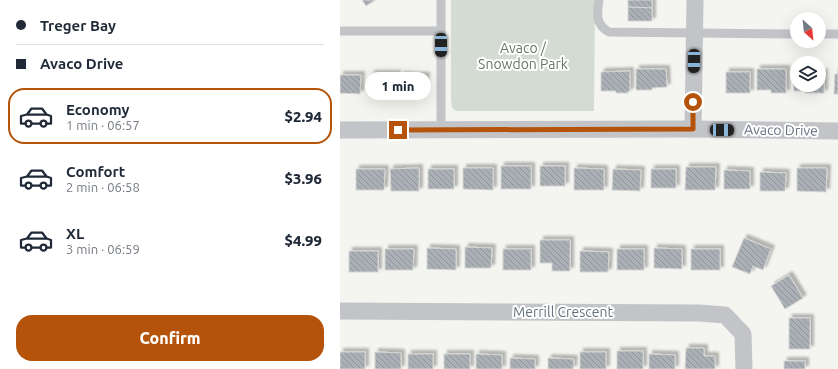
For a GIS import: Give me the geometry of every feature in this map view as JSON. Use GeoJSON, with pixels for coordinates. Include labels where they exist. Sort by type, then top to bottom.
{"type":"FeatureCollection","features":[{"type":"Feature","properties":{"kind":"street"},"geometry":{"type":"LineString","coordinates":[[693,129],[695,0]]}},
{"type":"Feature","properties":{"kind":"street","name":"Avaco Drive"},"geometry":{"type":"LineString","coordinates":[[340,130],[693,129],[838,131]]}},
{"type":"Feature","properties":{"kind":"street","name":"Merrill Crescent"},"geometry":{"type":"LineString","coordinates":[[340,311],[699,313],[725,315],[743,334],[744,369]]}},
{"type":"Feature","properties":{"kind":"lane"},"geometry":{"type":"LineString","coordinates":[[441,0],[441,129]]}},
{"type":"Feature","properties":{"kind":"lane"},"geometry":{"type":"LineString","coordinates":[[599,0],[597,17],[605,30],[609,32],[790,34]]}},
{"type":"Feature","properties":{"kind":"lane"},"geometry":{"type":"LineString","coordinates":[[340,31],[441,31]]}},
{"type":"Feature","properties":{"kind":"lane"},"geometry":{"type":"LineString","coordinates":[[826,34],[838,34]]}},
{"type":"Feature","properties":{"kind":"green space","name":"Avaco / Snowdon Park"},"geometry":{"type":"Polygon","coordinates":[[[451,0],[595,0],[594,111],[456,111],[452,108],[451,0]]]}},
{"type":"Feature","properties":{"kind":"building"},"geometry":{"type":"Polygon","coordinates":[[[362,0],[375,0],[366,6],[362,0]]]}},
{"type":"Feature","properties":{"kind":"building"},"geometry":{"type":"Polygon","coordinates":[[[628,0],[652,0],[652,8],[628,7],[628,0]]]}},
{"type":"Feature","properties":{"kind":"building"},"geometry":{"type":"Polygon","coordinates":[[[628,7],[652,8],[652,21],[628,21],[628,7]]]}},
{"type":"Feature","properties":{"kind":"building"},"geometry":{"type":"Polygon","coordinates":[[[636,69],[666,69],[667,87],[652,88],[652,90],[636,90],[636,69]]]}},
{"type":"Feature","properties":{"kind":"building"},"geometry":{"type":"Polygon","coordinates":[[[757,69],[786,69],[786,93],[771,93],[771,90],[757,90],[757,69]]]}},
{"type":"Feature","properties":{"kind":"building"},"geometry":{"type":"Polygon","coordinates":[[[630,71],[630,91],[628,91],[628,93],[601,91],[601,72],[630,71]]]}},
{"type":"Feature","properties":{"kind":"building"},"geometry":{"type":"Polygon","coordinates":[[[726,72],[750,72],[750,93],[726,93],[726,72]]]}},
{"type":"Feature","properties":{"kind":"building"},"geometry":{"type":"Polygon","coordinates":[[[371,74],[397,74],[397,93],[371,92],[371,74]]]}},
{"type":"Feature","properties":{"kind":"building"},"geometry":{"type":"Polygon","coordinates":[[[835,74],[838,74],[838,94],[834,94],[835,74]]]}},
{"type":"Feature","properties":{"kind":"building"},"geometry":{"type":"Polygon","coordinates":[[[340,75],[361,75],[360,94],[340,93],[340,75]]]}},
{"type":"Feature","properties":{"kind":"building"},"geometry":{"type":"Polygon","coordinates":[[[400,75],[426,76],[425,94],[400,94],[400,75]]]}},
{"type":"Feature","properties":{"kind":"building"},"geometry":{"type":"Polygon","coordinates":[[[805,92],[824,92],[824,93],[805,92]]]}},
{"type":"Feature","properties":{"kind":"building"},"geometry":{"type":"Polygon","coordinates":[[[501,166],[531,166],[531,189],[501,189],[501,166]]]}},
{"type":"Feature","properties":{"kind":"building"},"geometry":{"type":"Polygon","coordinates":[[[540,166],[565,166],[565,186],[540,186],[540,166]]]}},
{"type":"Feature","properties":{"kind":"building"},"geometry":{"type":"Polygon","coordinates":[[[686,167],[716,167],[715,190],[685,190],[686,167]]]}},
{"type":"Feature","properties":{"kind":"building"},"geometry":{"type":"Polygon","coordinates":[[[419,168],[419,191],[391,191],[390,169],[419,168]]]}},
{"type":"Feature","properties":{"kind":"building"},"geometry":{"type":"Polygon","coordinates":[[[463,168],[493,168],[493,190],[463,189],[463,168]]]}},
{"type":"Feature","properties":{"kind":"building"},"geometry":{"type":"Polygon","coordinates":[[[574,168],[604,169],[604,190],[574,190],[574,168]]]}},
{"type":"Feature","properties":{"kind":"building"},"geometry":{"type":"Polygon","coordinates":[[[797,168],[827,168],[826,192],[797,191],[797,168]]]}},
{"type":"Feature","properties":{"kind":"building"},"geometry":{"type":"Polygon","coordinates":[[[356,169],[385,169],[384,190],[356,190],[356,169]]]}},
{"type":"Feature","properties":{"kind":"building"},"geometry":{"type":"Polygon","coordinates":[[[428,169],[454,169],[454,189],[428,189],[428,169]]]}},
{"type":"Feature","properties":{"kind":"building"},"geometry":{"type":"Polygon","coordinates":[[[613,169],[641,170],[640,191],[612,190],[613,169]]]}},
{"type":"Feature","properties":{"kind":"building"},"geometry":{"type":"Polygon","coordinates":[[[651,169],[676,169],[676,188],[651,188],[651,169]]]}},
{"type":"Feature","properties":{"kind":"building"},"geometry":{"type":"Polygon","coordinates":[[[724,170],[750,171],[750,189],[724,189],[724,170]]]}},
{"type":"Feature","properties":{"kind":"building"},"geometry":{"type":"Polygon","coordinates":[[[760,172],[786,173],[785,191],[760,191],[760,172]]]}},
{"type":"Feature","properties":{"kind":"building"},"geometry":{"type":"Polygon","coordinates":[[[744,238],[771,249],[763,270],[753,266],[750,274],[732,267],[744,238]]]}},
{"type":"Feature","properties":{"kind":"building"},"geometry":{"type":"Polygon","coordinates":[[[540,240],[570,240],[570,271],[552,271],[552,263],[540,263],[540,240]]]}},
{"type":"Feature","properties":{"kind":"building"},"geometry":{"type":"Polygon","coordinates":[[[465,247],[492,248],[491,268],[465,268],[465,247]]]}},
{"type":"Feature","properties":{"kind":"building"},"geometry":{"type":"Polygon","coordinates":[[[427,248],[456,249],[456,270],[427,269],[427,248]]]}},
{"type":"Feature","properties":{"kind":"building"},"geometry":{"type":"Polygon","coordinates":[[[654,248],[682,249],[682,269],[654,268],[654,248]]]}},
{"type":"Feature","properties":{"kind":"building"},"geometry":{"type":"Polygon","coordinates":[[[385,249],[414,249],[413,270],[385,270],[385,249]]]}},
{"type":"Feature","properties":{"kind":"building"},"geometry":{"type":"Polygon","coordinates":[[[503,249],[531,249],[531,270],[503,270],[503,249]]]}},
{"type":"Feature","properties":{"kind":"building"},"geometry":{"type":"Polygon","coordinates":[[[617,249],[644,249],[644,270],[617,270],[617,249]]]}},
{"type":"Feature","properties":{"kind":"building"},"geometry":{"type":"Polygon","coordinates":[[[691,249],[720,249],[720,270],[691,270],[691,249]]]}},
{"type":"Feature","properties":{"kind":"building"},"geometry":{"type":"Polygon","coordinates":[[[349,251],[378,251],[378,272],[349,272],[349,251]]]}},
{"type":"Feature","properties":{"kind":"building"},"geometry":{"type":"Polygon","coordinates":[[[580,251],[609,252],[608,272],[580,272],[580,251]]]}},
{"type":"Feature","properties":{"kind":"building"},"geometry":{"type":"Polygon","coordinates":[[[789,275],[803,298],[785,309],[771,286],[789,275]]]}},
{"type":"Feature","properties":{"kind":"building"},"geometry":{"type":"Polygon","coordinates":[[[789,318],[810,318],[810,349],[789,349],[789,318]]]}},
{"type":"Feature","properties":{"kind":"building"},"geometry":{"type":"Polygon","coordinates":[[[686,348],[704,348],[704,356],[715,356],[715,369],[685,369],[686,348]]]}},
{"type":"Feature","properties":{"kind":"building"},"geometry":{"type":"Polygon","coordinates":[[[617,351],[643,351],[643,369],[617,369],[617,351]]]}},
{"type":"Feature","properties":{"kind":"building"},"geometry":{"type":"Polygon","coordinates":[[[340,352],[365,352],[365,369],[340,369],[340,352]]]}},
{"type":"Feature","properties":{"kind":"building"},"geometry":{"type":"Polygon","coordinates":[[[375,352],[401,353],[401,369],[375,369],[375,352]]]}},
{"type":"Feature","properties":{"kind":"building"},"geometry":{"type":"Polygon","coordinates":[[[580,352],[606,352],[606,369],[580,369],[580,352]]]}},
{"type":"Feature","properties":{"kind":"building"},"geometry":{"type":"Polygon","coordinates":[[[408,354],[433,354],[433,369],[408,369],[408,354]]]}},
{"type":"Feature","properties":{"kind":"building"},"geometry":{"type":"Polygon","coordinates":[[[444,354],[470,354],[470,369],[444,369],[444,354]]]}},
{"type":"Feature","properties":{"kind":"building"},"geometry":{"type":"Polygon","coordinates":[[[476,354],[502,355],[502,369],[476,369],[476,354]]]}},
{"type":"Feature","properties":{"kind":"building"},"geometry":{"type":"Polygon","coordinates":[[[649,354],[675,355],[675,369],[649,369],[649,354]]]}},
{"type":"Feature","properties":{"kind":"building"},"geometry":{"type":"Polygon","coordinates":[[[510,358],[535,359],[535,369],[510,369],[510,358]]]}},
{"type":"Feature","properties":{"kind":"building"},"geometry":{"type":"Polygon","coordinates":[[[548,358],[574,359],[573,369],[548,369],[548,358]]]}},
{"type":"Feature","properties":{"kind":"building"},"geometry":{"type":"Polygon","coordinates":[[[784,361],[805,361],[805,369],[784,369],[784,361]]]}},
{"type":"Feature","properties":{"kind":"route"},"geometry":{"type":"LineString","coordinates":[[398,130],[693,129],[693,102]]}}]}
